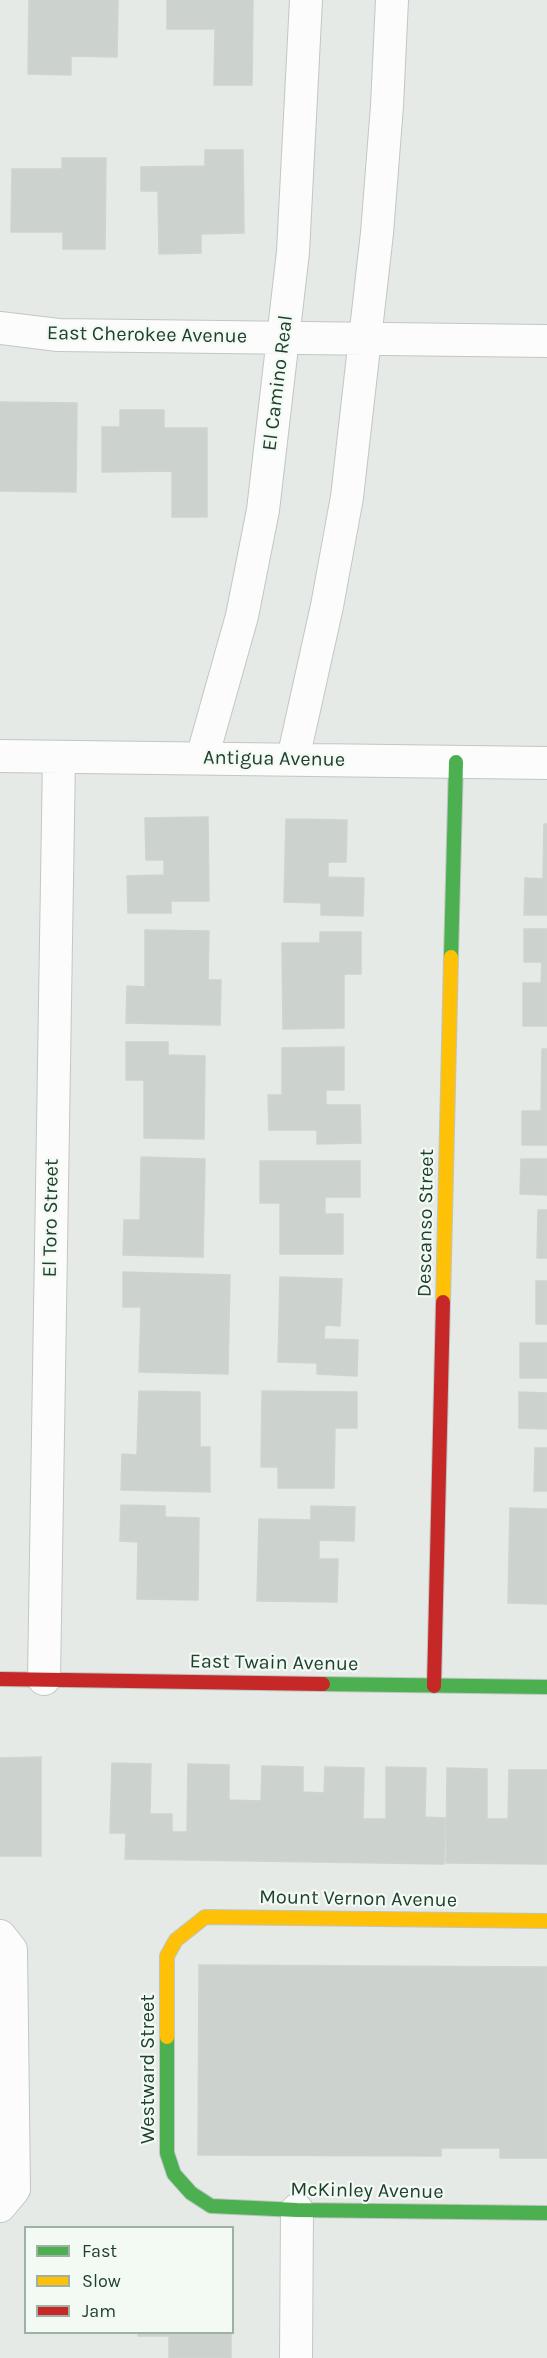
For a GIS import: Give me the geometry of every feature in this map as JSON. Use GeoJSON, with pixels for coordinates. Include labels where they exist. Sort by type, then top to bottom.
{"type":"FeatureCollection","features":[{"type":"Feature","properties":{"kind":"street","name":"El Camino Real"},"geometry":{"type":"LineString","coordinates":[[202,758],[243,616],[263,510],[293,252],[306,0]]}},
{"type":"Feature","properties":{"kind":"street"},"geometry":{"type":"LineString","coordinates":[[293,759],[327,606],[347,497],[366,339],[387,106],[392,0]]}},
{"type":"Feature","properties":{"kind":"street","name":"East Cherokee Avenue"},"geometry":{"type":"LineString","coordinates":[[0,328],[58,335],[547,341]]}},
{"type":"Feature","properties":{"kind":"street","name":"Antigua Avenue"},"geometry":{"type":"LineString","coordinates":[[0,756],[547,763]]}},
{"type":"Feature","properties":{"kind":"street","name":"El Toro Street"},"geometry":{"type":"LineString","coordinates":[[44,1679],[59,757]]}},
{"type":"Feature","properties":{"kind":"street","name":"Descanso Street"},"geometry":{"type":"LineString","coordinates":[[434,1686],[456,762]]}},
{"type":"Feature","properties":{"kind":"street","name":"East Twain Avenue"},"geometry":{"type":"LineString","coordinates":[[0,1679],[547,1688]]}},
{"type":"Feature","properties":{"kind":"street","name":"Mount Vernon Avenue"},"geometry":{"type":"LineString","coordinates":[[176,1940],[205,1917],[547,1921]]}},
{"type":"Feature","properties":{"kind":"street"},"geometry":{"type":"LineString","coordinates":[[0,2206],[14,2189],[11,1950],[2,1939]]}},
{"type":"Feature","properties":{"kind":"street","name":"Westward Street"},"geometry":{"type":"LineString","coordinates":[[176,1940],[167,1956],[167,2152],[174,2174],[191,2193]]}},
{"type":"Feature","properties":{"kind":"street","name":"McKinley Avenue"},"geometry":{"type":"LineString","coordinates":[[191,2193],[211,2206],[297,2210],[547,2213]]}},
{"type":"Feature","properties":{"kind":"street"},"geometry":{"type":"LineString","coordinates":[[296,2358],[297,2210]]}},
{"type":"Feature","properties":{"kind":"building"},"geometry":{"type":"Polygon","coordinates":[[[29,0],[118,0],[117,57],[71,56],[71,75],[28,74],[29,0]]]}},
{"type":"Feature","properties":{"kind":"building"},"geometry":{"type":"Polygon","coordinates":[[[167,0],[253,0],[252,85],[214,85],[215,29],[167,29],[167,0]]]}},
{"type":"Feature","properties":{"kind":"building"},"geometry":{"type":"Polygon","coordinates":[[[205,150],[243,150],[244,233],[201,234],[201,253],[159,254],[158,191],[141,191],[141,167],[205,166],[205,150]]]}},
{"type":"Feature","properties":{"kind":"building"},"geometry":{"type":"Polygon","coordinates":[[[62,158],[106,158],[105,249],[63,249],[63,232],[11,232],[12,169],[62,169],[62,158]]]}},
{"type":"Feature","properties":{"kind":"building"},"geometry":{"type":"Polygon","coordinates":[[[0,402],[77,403],[76,492],[0,491],[0,402]]]}},
{"type":"Feature","properties":{"kind":"building"},"geometry":{"type":"Polygon","coordinates":[[[120,410],[164,410],[164,428],[207,428],[207,517],[172,517],[172,471],[102,472],[102,427],[120,427],[120,410]]]}},
{"type":"Feature","properties":{"kind":"building"},"geometry":{"type":"Polygon","coordinates":[[[208,817],[209,901],[171,901],[171,913],[128,913],[127,876],[164,875],[164,860],[146,860],[145,818],[208,817]]]}},
{"type":"Feature","properties":{"kind":"building"},"geometry":{"type":"Polygon","coordinates":[[[286,819],[347,820],[346,862],[328,862],[328,877],[364,878],[363,916],[321,915],[321,903],[284,902],[286,819]]]}},
{"type":"Feature","properties":{"kind":"building"},"geometry":{"type":"Polygon","coordinates":[[[544,824],[547,824],[547,915],[524,915],[525,878],[543,879],[544,824]]]}},
{"type":"Feature","properties":{"kind":"building"},"geometry":{"type":"Polygon","coordinates":[[[524,929],[547,929],[547,1026],[523,1026],[523,983],[541,983],[542,962],[524,962],[524,929]]]}},
{"type":"Feature","properties":{"kind":"building"},"geometry":{"type":"Polygon","coordinates":[[[145,930],[209,931],[208,980],[221,980],[220,1025],[126,1023],[127,986],[145,987],[145,930]]]}},
{"type":"Feature","properties":{"kind":"building"},"geometry":{"type":"Polygon","coordinates":[[[320,932],[361,932],[361,974],[344,974],[344,1028],[283,1029],[282,943],[320,943],[320,932]]]}},
{"type":"Feature","properties":{"kind":"building"},"geometry":{"type":"Polygon","coordinates":[[[126,1042],[168,1042],[168,1055],[205,1056],[204,1139],[144,1138],[144,1080],[126,1080],[126,1042]]]}},
{"type":"Feature","properties":{"kind":"building"},"geometry":{"type":"Polygon","coordinates":[[[344,1047],[344,1090],[326,1090],[326,1105],[360,1105],[361,1143],[317,1144],[317,1130],[269,1130],[268,1095],[282,1095],[282,1048],[344,1047]]]}},
{"type":"Feature","properties":{"kind":"building"},"geometry":{"type":"Polygon","coordinates":[[[542,1049],[547,1049],[547,1145],[522,1145],[522,1111],[541,1111],[542,1049]]]}},
{"type":"Feature","properties":{"kind":"building"},"geometry":{"type":"Polygon","coordinates":[[[141,1157],[205,1159],[203,1257],[123,1255],[124,1220],[140,1220],[141,1157]]]}},
{"type":"Feature","properties":{"kind":"building"},"geometry":{"type":"Polygon","coordinates":[[[521,1159],[547,1159],[547,1195],[520,1194],[521,1159]]]}},
{"type":"Feature","properties":{"kind":"building"},"geometry":{"type":"Polygon","coordinates":[[[260,1161],[360,1161],[360,1197],[325,1197],[325,1214],[343,1214],[343,1254],[280,1254],[280,1203],[260,1203],[260,1161]]]}},
{"type":"Feature","properties":{"kind":"building"},"geometry":{"type":"Polygon","coordinates":[[[538,1210],[547,1210],[547,1258],[537,1258],[538,1210]]]}},
{"type":"Feature","properties":{"kind":"building"},"geometry":{"type":"Polygon","coordinates":[[[123,1272],[230,1275],[228,1374],[139,1372],[141,1307],[123,1307],[123,1272]]]}},
{"type":"Feature","properties":{"kind":"building"},"geometry":{"type":"Polygon","coordinates":[[[280,1277],[342,1279],[340,1326],[325,1325],[324,1339],[358,1340],[357,1376],[317,1374],[317,1363],[278,1362],[280,1277]]]}},
{"type":"Feature","properties":{"kind":"building"},"geometry":{"type":"Polygon","coordinates":[[[536,1281],[547,1281],[547,1324],[536,1324],[536,1281]]]}},
{"type":"Feature","properties":{"kind":"building"},"geometry":{"type":"Polygon","coordinates":[[[520,1343],[547,1343],[547,1378],[520,1378],[520,1343]]]}},
{"type":"Feature","properties":{"kind":"building"},"geometry":{"type":"Polygon","coordinates":[[[139,1391],[200,1392],[200,1447],[210,1447],[210,1492],[121,1490],[122,1454],[137,1455],[139,1391]]]}},
{"type":"Feature","properties":{"kind":"building"},"geometry":{"type":"Polygon","coordinates":[[[262,1391],[357,1392],[357,1428],[335,1428],[334,1488],[278,1488],[278,1467],[261,1467],[262,1391]]]}},
{"type":"Feature","properties":{"kind":"building"},"geometry":{"type":"Polygon","coordinates":[[[519,1392],[547,1393],[547,1429],[519,1428],[519,1392]]]}},
{"type":"Feature","properties":{"kind":"building"},"geometry":{"type":"Polygon","coordinates":[[[535,1448],[547,1448],[547,1491],[534,1491],[535,1448]]]}},
{"type":"Feature","properties":{"kind":"building"},"geometry":{"type":"Polygon","coordinates":[[[121,1505],[165,1506],[165,1517],[199,1518],[198,1600],[137,1599],[138,1542],[120,1541],[121,1505]]]}},
{"type":"Feature","properties":{"kind":"building"},"geometry":{"type":"Polygon","coordinates":[[[311,1506],[355,1507],[354,1541],[319,1540],[319,1559],[338,1559],[337,1602],[257,1601],[259,1519],[311,1520],[311,1506]]]}},
{"type":"Feature","properties":{"kind":"building"},"geometry":{"type":"Polygon","coordinates":[[[510,1508],[547,1509],[547,1604],[508,1603],[510,1508]]]}},
{"type":"Feature","properties":{"kind":"building"},"geometry":{"type":"Polygon","coordinates":[[[41,1757],[41,1856],[0,1856],[0,1758],[41,1757]]]}},
{"type":"Feature","properties":{"kind":"building"},"geometry":{"type":"Polygon","coordinates":[[[112,1763],[151,1764],[150,1814],[172,1814],[172,1832],[187,1832],[188,1764],[229,1765],[229,1800],[261,1801],[262,1766],[303,1767],[303,1792],[324,1793],[325,1767],[364,1768],[363,1819],[386,1819],[386,1767],[426,1768],[425,1817],[445,1818],[444,1864],[125,1859],[126,1833],[110,1833],[112,1763]]]}},
{"type":"Feature","properties":{"kind":"building"},"geometry":{"type":"Polygon","coordinates":[[[447,1768],[487,1769],[487,1819],[508,1819],[509,1770],[547,1770],[547,1864],[446,1863],[447,1768]]]}},
{"type":"Feature","properties":{"kind":"building"},"geometry":{"type":"Polygon","coordinates":[[[199,1965],[547,1967],[547,2158],[500,2158],[500,2148],[441,2148],[441,2156],[198,2155],[199,1965]]]}},
{"type":"Feature","properties":{"kind":"building"},"geometry":{"type":"Polygon","coordinates":[[[138,2334],[231,2334],[231,2358],[169,2358],[169,2336],[138,2336],[138,2334]]]}},
{"type":"Feature","properties":{"kind":"traffic: fast"},"geometry":{"type":"LineString","coordinates":[[451,957],[456,762]]}},
{"type":"Feature","properties":{"kind":"traffic: fast"},"geometry":{"type":"LineString","coordinates":[[323,1684],[547,1687]]}},
{"type":"Feature","properties":{"kind":"traffic: fast"},"geometry":{"type":"LineString","coordinates":[[167,2037],[167,2153],[174,2174],[191,2193],[211,2206],[297,2210],[547,2213]]}},
{"type":"Feature","properties":{"kind":"traffic: slow"},"geometry":{"type":"LineString","coordinates":[[443,1302],[451,957]]}},
{"type":"Feature","properties":{"kind":"traffic: slow"},"geometry":{"type":"LineString","coordinates":[[167,2037],[167,1956],[176,1940],[205,1917],[547,1921]]}},
{"type":"Feature","properties":{"kind":"traffic: jam"},"geometry":{"type":"LineString","coordinates":[[434,1686],[443,1302]]}},
{"type":"Feature","properties":{"kind":"traffic: jam"},"geometry":{"type":"LineString","coordinates":[[0,1679],[323,1684]]}}]}
